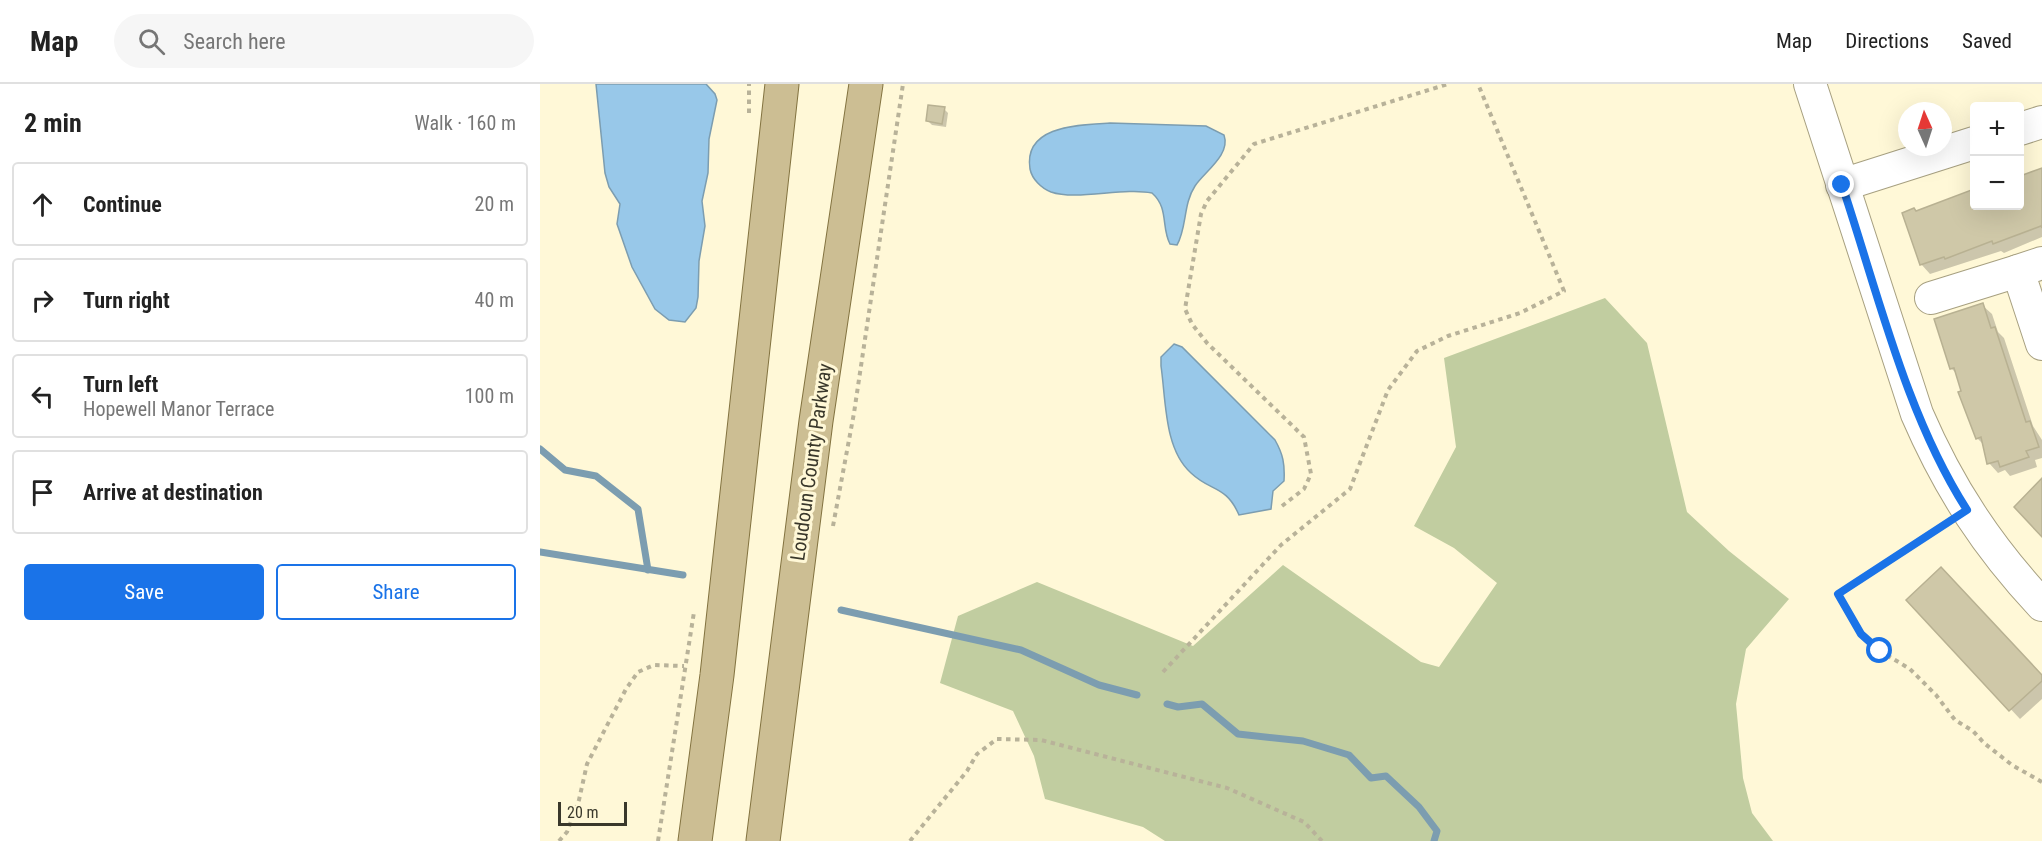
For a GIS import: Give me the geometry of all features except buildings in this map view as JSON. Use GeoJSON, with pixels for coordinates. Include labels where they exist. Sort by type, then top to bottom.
{"type":"FeatureCollection","features":[{"type":"Feature","properties":{"kind":"main road"},"geometry":{"type":"LineString","coordinates":[[695,841],[718,663],[782,84]]}},
{"type":"Feature","properties":{"kind":"main road","name":"Loudoun County Parkway"},"geometry":{"type":"LineString","coordinates":[[763,841],[816,421],[866,84]]}},
{"type":"Feature","properties":{"kind":"street"},"geometry":{"type":"LineString","coordinates":[[1810,84],[1917,414],[1935,455],[1991,548],[2042,604]]}},
{"type":"Feature","properties":{"kind":"street"},"geometry":{"type":"LineString","coordinates":[[2024,127],[2042,122]]}},
{"type":"Feature","properties":{"kind":"street"},"geometry":{"type":"LineString","coordinates":[[1842,185],[1970,144]]}},
{"type":"Feature","properties":{"kind":"street"},"geometry":{"type":"LineString","coordinates":[[1931,298],[2030,267],[2042,344]]}},
{"type":"Feature","properties":{"kind":"path"},"geometry":{"type":"LineString","coordinates":[[831,538],[854,413],[903,84]]}},
{"type":"Feature","properties":{"kind":"path"},"geometry":{"type":"LineString","coordinates":[[1282,506],[1304,489],[1311,474],[1304,437],[1207,343],[1192,324],[1185,309],[1201,214],[1225,178],[1254,144],[1448,84]]}},
{"type":"Feature","properties":{"kind":"path"},"geometry":{"type":"LineString","coordinates":[[1163,672],[1281,545],[1350,489],[1388,390],[1417,351],[1448,336],[1520,313],[1564,291],[1478,84]]}},
{"type":"Feature","properties":{"kind":"path"},"geometry":{"type":"LineString","coordinates":[[1967,510],[1838,594],[1861,634],[1880,651],[1910,669],[1936,695],[1955,720],[1973,731],[1984,743],[2012,765],[2042,782]]}},
{"type":"Feature","properties":{"kind":"path"},"geometry":{"type":"LineString","coordinates":[[559,841],[567,832],[579,800],[587,764],[626,688],[638,672],[654,665],[684,666]]}},
{"type":"Feature","properties":{"kind":"path"},"geometry":{"type":"LineString","coordinates":[[910,841],[967,771],[977,754],[997,738],[1041,740],[1227,788],[1304,822],[1322,841]]}},
{"type":"Feature","properties":{"kind":"green space"},"geometry":{"type":"Polygon","coordinates":[[[1605,298],[1647,343],[1687,512],[1729,551],[1789,599],[1746,649],[1736,704],[1743,778],[1752,813],[1773,841],[1165,841],[1143,827],[1045,799],[1034,756],[1013,711],[940,683],[958,616],[1037,582],[1193,646],[1283,565],[1421,662],[1439,667],[1497,583],[1454,548],[1414,526],[1456,447],[1444,358],[1605,298]]]}},
{"type":"Feature","properties":{"kind":"water"},"geometry":{"type":"Polygon","coordinates":[[[596,84],[706,84],[715,94],[717,100],[709,139],[708,173],[702,201],[705,226],[699,261],[698,297],[696,308],[685,322],[669,320],[655,309],[632,267],[617,224],[620,204],[609,187],[605,173],[596,84]]]}},
{"type":"Feature","properties":{"kind":"water"},"geometry":{"type":"Polygon","coordinates":[[[1110,123],[1206,126],[1224,135],[1224,149],[1216,163],[1191,193],[1177,245],[1170,244],[1167,238],[1161,205],[1152,193],[1062,194],[1044,188],[1033,176],[1030,169],[1030,154],[1035,144],[1044,136],[1070,127],[1110,123]]]}},
{"type":"Feature","properties":{"kind":"water"},"geometry":{"type":"Polygon","coordinates":[[[1174,344],[1182,347],[1275,440],[1283,459],[1284,481],[1273,491],[1271,509],[1239,515],[1229,498],[1198,479],[1182,463],[1171,438],[1161,366],[1161,357],[1174,344]]]}},
{"type":"Feature","properties":{"kind":"waterway"},"geometry":{"type":"LineString","coordinates":[[540,449],[565,470],[596,476],[638,509],[648,570]]}},
{"type":"Feature","properties":{"kind":"waterway"},"geometry":{"type":"LineString","coordinates":[[540,552],[683,575]]}},
{"type":"Feature","properties":{"kind":"waterway"},"geometry":{"type":"LineString","coordinates":[[841,610],[1021,650],[1099,685],[1137,695]]}},
{"type":"Feature","properties":{"kind":"waterway"},"geometry":{"type":"LineString","coordinates":[[1167,704],[1178,707],[1202,704],[1238,734],[1303,741],[1349,755],[1371,778],[1386,776],[1419,807],[1437,831],[1434,841]]}},
{"type":"Feature","properties":{"kind":"route"},"geometry":{"type":"LineString","coordinates":[[1842,185],[1917,414],[1935,455],[1967,510],[1838,594],[1861,634],[1880,651]]}}]}
